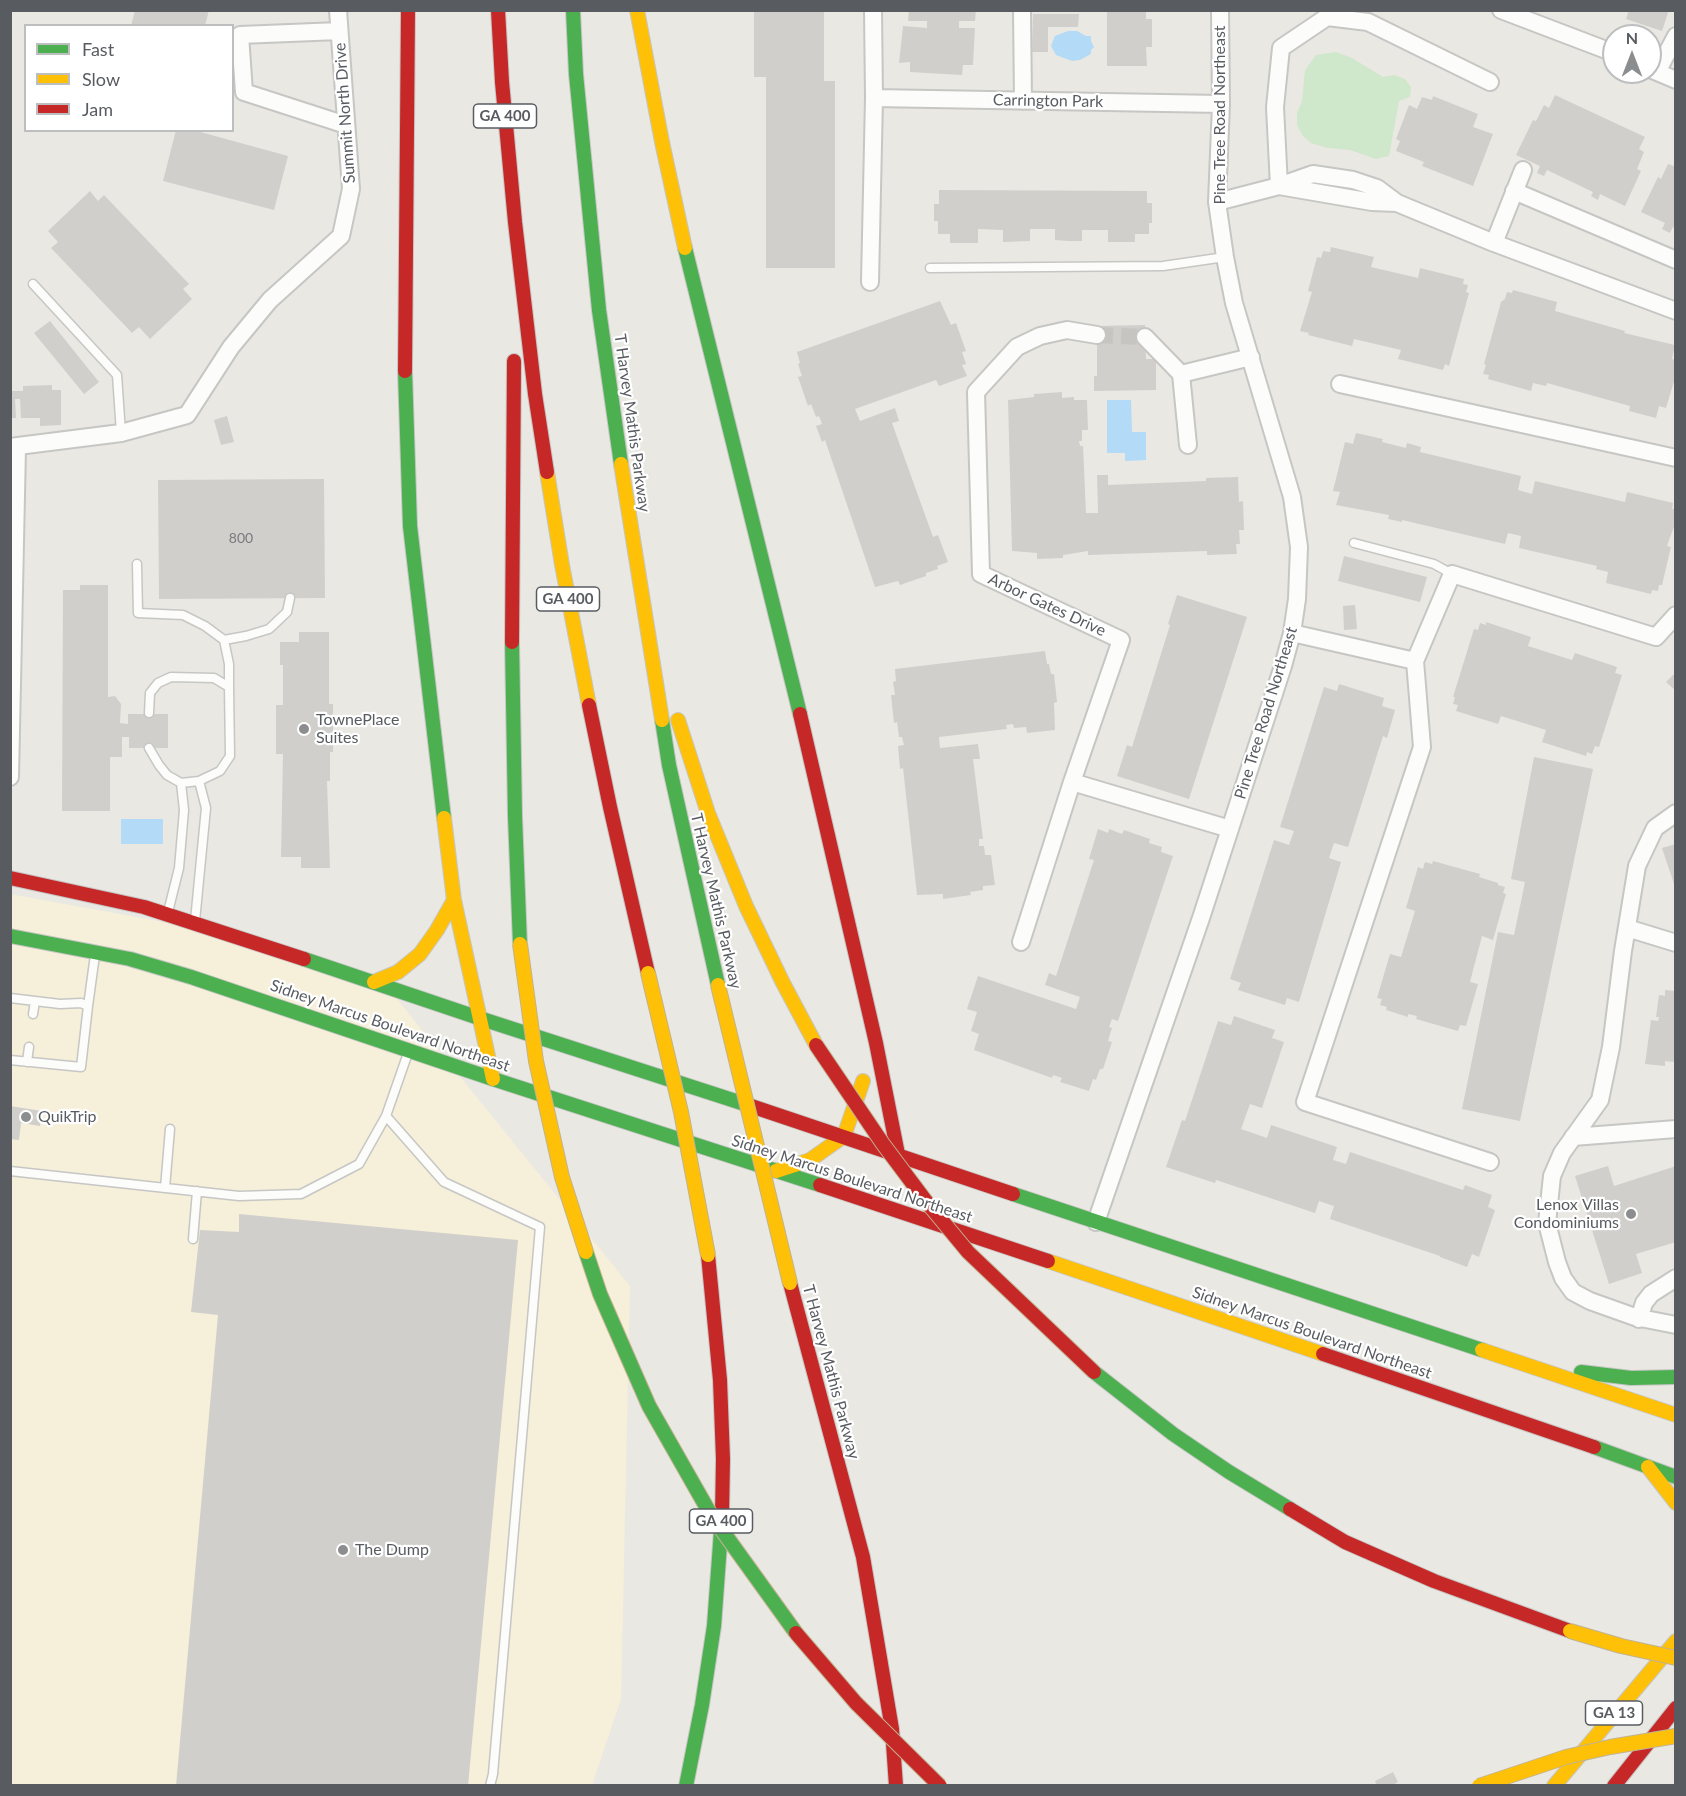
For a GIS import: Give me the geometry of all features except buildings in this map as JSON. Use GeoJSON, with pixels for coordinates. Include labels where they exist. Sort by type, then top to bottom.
{"type":"FeatureCollection","features":[{"type":"Feature","properties":{"kind":"main road"},"geometry":{"type":"LineString","coordinates":[[408,10],[405,377],[408,498],[454,900],[493,1079]]}},
{"type":"Feature","properties":{"kind":"main road","name":"GA 400"},"geometry":{"type":"LineString","coordinates":[[498,10],[515,222],[535,394],[562,565],[610,807],[681,1112],[708,1255],[720,1380],[723,1459],[721,1542],[714,1626],[702,1705],[686,1785]]}},
{"type":"Feature","properties":{"kind":"main road","name":"T Harvey Mathis Parkway"},"geometry":{"type":"LineString","coordinates":[[573,10],[576,74],[599,310],[669,765],[718,984],[790,1283],[863,1557],[888,1706],[896,1785]]}},
{"type":"Feature","properties":{"kind":"main road"},"geometry":{"type":"LineString","coordinates":[[637,10],[662,142],[692,279],[810,753],[876,1043],[898,1154]]}},
{"type":"Feature","properties":{"kind":"main road"},"geometry":{"type":"LineString","coordinates":[[515,222],[512,687],[520,944],[536,1061],[562,1177],[600,1294],[649,1406],[711,1515],[786,1621],[856,1703],[940,1785]]}},
{"type":"Feature","properties":{"kind":"main road"},"geometry":{"type":"LineString","coordinates":[[642,598],[708,813],[742,896],[783,983],[816,1045],[883,1144],[968,1252],[1094,1372],[1191,1447],[1247,1484],[1345,1542],[1434,1581],[1570,1631],[1621,1646],[1676,1658]]}},
{"type":"Feature","properties":{"kind":"main road"},"geometry":{"type":"LineString","coordinates":[[10,878],[195,922],[479,1018],[844,1136],[1524,1366],[1676,1415]]}},
{"type":"Feature","properties":{"kind":"main road"},"geometry":{"type":"LineString","coordinates":[[374,982],[398,972],[420,954],[454,900]]}},
{"type":"Feature","properties":{"kind":"main road","name":"Sidney Marcus Boulevard Northeast"},"geometry":{"type":"LineString","coordinates":[[10,936],[96,951],[191,977],[493,1079],[881,1204],[1540,1428],[1676,1477]]}},
{"type":"Feature","properties":{"kind":"main road"},"geometry":{"type":"LineString","coordinates":[[776,1171],[810,1160],[844,1136],[876,1043]]}},
{"type":"Feature","properties":{"kind":"main road"},"geometry":{"type":"LineString","coordinates":[[1524,1366],[1631,1378],[1676,1377]]}},
{"type":"Feature","properties":{"kind":"main road"},"geometry":{"type":"LineString","coordinates":[[1648,1467],[1676,1503]]}},
{"type":"Feature","properties":{"kind":"main road","name":"GA 13"},"geometry":{"type":"LineString","coordinates":[[1554,1785],[1676,1641]]}},
{"type":"Feature","properties":{"kind":"main road","name":"GA 13"},"geometry":{"type":"LineString","coordinates":[[1614,1785],[1676,1708]]}},
{"type":"Feature","properties":{"kind":"main road"},"geometry":{"type":"LineString","coordinates":[[1479,1785],[1566,1757],[1676,1736]]}},
{"type":"Feature","properties":{"kind":"street","name":"Summit North Drive"},"geometry":{"type":"LineString","coordinates":[[10,777],[14,448],[121,433],[187,415],[231,347],[264,308],[341,236],[351,189],[338,10]]}},
{"type":"Feature","properties":{"kind":"street"},"geometry":{"type":"LineString","coordinates":[[870,282],[874,98],[873,10]]}},
{"type":"Feature","properties":{"kind":"street"},"geometry":{"type":"LineString","coordinates":[[1022,10],[1023,101]]}},
{"type":"Feature","properties":{"kind":"street","name":"Pine Tree Road Northeast"},"geometry":{"type":"LineString","coordinates":[[1096,1222],[1230,830],[1283,666],[1292,633],[1297,599],[1299,548],[1292,496],[1234,303],[1217,202],[1221,104],[1220,10]]}},
{"type":"Feature","properties":{"kind":"street"},"geometry":{"type":"LineString","coordinates":[[1501,10],[1602,49]]}},
{"type":"Feature","properties":{"kind":"street"},"geometry":{"type":"LineString","coordinates":[[1279,186],[1275,107],[1281,48],[1327,16],[1368,22],[1491,82]]}},
{"type":"Feature","properties":{"kind":"street"},"geometry":{"type":"LineString","coordinates":[[339,31],[240,35],[244,92],[346,125]]}},
{"type":"Feature","properties":{"kind":"street"},"geometry":{"type":"LineString","coordinates":[[1662,57],[1676,36]]}},
{"type":"Feature","properties":{"kind":"street"},"geometry":{"type":"LineString","coordinates":[[1662,74],[1676,80]]}},
{"type":"Feature","properties":{"kind":"street","name":"Carrington Park"},"geometry":{"type":"LineString","coordinates":[[874,98],[1221,104]]}},
{"type":"Feature","properties":{"kind":"street"},"geometry":{"type":"LineString","coordinates":[[1494,243],[1523,170]]}},
{"type":"Feature","properties":{"kind":"street"},"geometry":{"type":"LineString","coordinates":[[1217,202],[1279,186],[1313,174],[1353,180],[1377,188],[1397,203],[1494,243],[1676,311]]}},
{"type":"Feature","properties":{"kind":"street"},"geometry":{"type":"LineString","coordinates":[[1347,197],[1353,180]]}},
{"type":"Feature","properties":{"kind":"street"},"geometry":{"type":"LineString","coordinates":[[1279,186],[1372,202],[1397,203]]}},
{"type":"Feature","properties":{"kind":"street"},"geometry":{"type":"LineString","coordinates":[[1514,191],[1676,260]]}},
{"type":"Feature","properties":{"kind":"street","name":"Arbor Gates Drive"},"geometry":{"type":"LineString","coordinates":[[1021,942],[1072,782],[1121,640],[981,574],[976,392],[1017,347],[1040,336],[1067,330],[1097,335]]}},
{"type":"Feature","properties":{"kind":"street"},"geometry":{"type":"LineString","coordinates":[[1145,338],[1181,374],[1188,445]]}},
{"type":"Feature","properties":{"kind":"street"},"geometry":{"type":"LineString","coordinates":[[1181,374],[1251,357]]}},
{"type":"Feature","properties":{"kind":"street"},"geometry":{"type":"LineString","coordinates":[[1340,384],[1676,458]]}},
{"type":"Feature","properties":{"kind":"street"},"geometry":{"type":"LineString","coordinates":[[1491,1162],[1305,1102],[1422,747],[1415,661],[1452,574],[1656,637],[1676,615]]}},
{"type":"Feature","properties":{"kind":"street"},"geometry":{"type":"LineString","coordinates":[[1292,633],[1415,661]]}},
{"type":"Feature","properties":{"kind":"street"},"geometry":{"type":"LineString","coordinates":[[1072,782],[1230,830]]}},
{"type":"Feature","properties":{"kind":"street"},"geometry":{"type":"LineString","coordinates":[[1676,813],[1655,828],[1636,866],[1611,1047],[1600,1100],[1562,1153],[1552,1176],[1547,1223],[1563,1278],[1573,1292],[1590,1302],[1639,1319],[1676,1325]]}},
{"type":"Feature","properties":{"kind":"street"},"geometry":{"type":"LineString","coordinates":[[1627,928],[1676,942]]}},
{"type":"Feature","properties":{"kind":"street"},"geometry":{"type":"LineString","coordinates":[[1573,1137],[1676,1129]]}},
{"type":"Feature","properties":{"kind":"street"},"geometry":{"type":"LineString","coordinates":[[1639,1319],[1644,1303],[1651,1294],[1676,1278]]}},
{"type":"Feature","properties":{"kind":"lane"},"geometry":{"type":"LineString","coordinates":[[930,268],[1163,266],[1225,257]]}},
{"type":"Feature","properties":{"kind":"lane"},"geometry":{"type":"LineString","coordinates":[[33,284],[117,375],[121,433]]}},
{"type":"Feature","properties":{"kind":"lane"},"geometry":{"type":"LineString","coordinates":[[1354,543],[1434,564],[1452,574]]}},
{"type":"Feature","properties":{"kind":"lane"},"geometry":{"type":"LineString","coordinates":[[137,564],[138,613],[183,615],[206,626],[224,640],[229,664],[230,756],[220,771],[199,782],[182,783],[168,775],[149,748]]}},
{"type":"Feature","properties":{"kind":"lane"},"geometry":{"type":"LineString","coordinates":[[224,640],[269,629],[287,612],[290,598]]}},
{"type":"Feature","properties":{"kind":"lane"},"geometry":{"type":"LineString","coordinates":[[149,713],[150,693],[158,683],[171,677],[214,678],[230,687]]}},
{"type":"Feature","properties":{"kind":"lane"},"geometry":{"type":"LineString","coordinates":[[195,922],[206,808],[199,782]]}},
{"type":"Feature","properties":{"kind":"lane"},"geometry":{"type":"LineString","coordinates":[[168,914],[179,868],[184,810],[182,783]]}},
{"type":"Feature","properties":{"kind":"lane"},"geometry":{"type":"LineString","coordinates":[[10,1060],[81,1067],[96,951]]}},
{"type":"Feature","properties":{"kind":"lane"},"geometry":{"type":"LineString","coordinates":[[11,998],[88,1006]]}},
{"type":"Feature","properties":{"kind":"lane"},"geometry":{"type":"LineString","coordinates":[[33,1014],[35,1001]]}},
{"type":"Feature","properties":{"kind":"lane"},"geometry":{"type":"LineString","coordinates":[[27,1062],[29,1047]]}},
{"type":"Feature","properties":{"kind":"lane"},"geometry":{"type":"LineString","coordinates":[[10,1171],[239,1196],[300,1194],[359,1164],[386,1116],[409,1050]]}},
{"type":"Feature","properties":{"kind":"lane"},"geometry":{"type":"LineString","coordinates":[[386,1116],[444,1182],[540,1227],[493,1774],[490,1785]]}},
{"type":"Feature","properties":{"kind":"lane"},"geometry":{"type":"LineString","coordinates":[[165,1188],[170,1129]]}},
{"type":"Feature","properties":{"kind":"lane"},"geometry":{"type":"LineString","coordinates":[[193,1239],[197,1191]]}},
{"type":"Feature","properties":{"kind":"shaded area"},"geometry":{"type":"Polygon","coordinates":[[[10,894],[240,936],[379,977],[630,1286],[621,1699],[592,1785],[11,1785],[10,894]]]}},
{"type":"Feature","properties":{"kind":"green space"},"geometry":{"type":"Polygon","coordinates":[[[1336,52],[1352,58],[1383,77],[1394,75],[1405,79],[1411,87],[1410,97],[1399,101],[1389,156],[1376,159],[1350,150],[1328,148],[1311,143],[1303,136],[1297,125],[1305,70],[1316,55],[1336,52]]]}},
{"type":"Feature","properties":{"kind":"water"},"geometry":{"type":"Polygon","coordinates":[[[1068,31],[1077,31],[1091,36],[1094,47],[1091,54],[1080,60],[1072,61],[1056,55],[1051,46],[1055,36],[1068,31]]]}},
{"type":"Feature","properties":{"kind":"water"},"geometry":{"type":"Polygon","coordinates":[[[1107,400],[1131,400],[1132,432],[1146,432],[1146,460],[1125,461],[1125,453],[1107,453],[1107,400]]]}},
{"type":"Feature","properties":{"kind":"water"},"geometry":{"type":"Polygon","coordinates":[[[121,819],[163,819],[163,844],[121,844],[121,819]]]}},
{"type":"Feature","properties":{"kind":"tunnel"},"geometry":{"type":"LineString","coordinates":[[1097,335],[1145,337]]}},
{"type":"Feature","properties":{"kind":"traffic: fast"},"geometry":{"type":"LineString","coordinates":[[573,10],[576,74],[599,310],[621,464]]}},
{"type":"Feature","properties":{"kind":"traffic: fast"},"geometry":{"type":"LineString","coordinates":[[685,248],[800,714]]}},
{"type":"Feature","properties":{"kind":"traffic: fast"},"geometry":{"type":"LineString","coordinates":[[405,371],[410,526],[444,818]]}},
{"type":"Feature","properties":{"kind":"traffic: fast"},"geometry":{"type":"LineString","coordinates":[[512,642],[520,944]]}},
{"type":"Feature","properties":{"kind":"traffic: fast"},"geometry":{"type":"LineString","coordinates":[[662,720],[669,765],[718,985]]}},
{"type":"Feature","properties":{"kind":"traffic: fast"},"geometry":{"type":"LineString","coordinates":[[10,936],[130,959],[191,977],[493,1079]]}},
{"type":"Feature","properties":{"kind":"traffic: fast"},"geometry":{"type":"LineString","coordinates":[[304,959],[479,1018]]}},
{"type":"Feature","properties":{"kind":"traffic: fast"},"geometry":{"type":"LineString","coordinates":[[479,1018],[751,1106]]}},
{"type":"Feature","properties":{"kind":"traffic: fast"},"geometry":{"type":"LineString","coordinates":[[493,1079],[820,1185]]}},
{"type":"Feature","properties":{"kind":"traffic: fast"},"geometry":{"type":"LineString","coordinates":[[1013,1194],[1482,1350]]}},
{"type":"Feature","properties":{"kind":"traffic: fast"},"geometry":{"type":"LineString","coordinates":[[586,1252],[600,1294],[649,1406],[711,1515],[796,1633]]}},
{"type":"Feature","properties":{"kind":"traffic: fast"},"geometry":{"type":"LineString","coordinates":[[1094,1372],[1173,1434],[1290,1509]]}},
{"type":"Feature","properties":{"kind":"traffic: fast"},"geometry":{"type":"LineString","coordinates":[[1581,1372],[1631,1378],[1676,1377]]}},
{"type":"Feature","properties":{"kind":"traffic: fast"},"geometry":{"type":"LineString","coordinates":[[1594,1447],[1676,1477]]}},
{"type":"Feature","properties":{"kind":"traffic: fast"},"geometry":{"type":"LineString","coordinates":[[686,1786],[714,1626],[722,1517]]}},
{"type":"Feature","properties":{"kind":"traffic: slow"},"geometry":{"type":"LineString","coordinates":[[637,10],[685,248]]}},
{"type":"Feature","properties":{"kind":"traffic: slow"},"geometry":{"type":"LineString","coordinates":[[621,464],[662,720]]}},
{"type":"Feature","properties":{"kind":"traffic: slow"},"geometry":{"type":"LineString","coordinates":[[547,472],[589,705]]}},
{"type":"Feature","properties":{"kind":"traffic: slow"},"geometry":{"type":"LineString","coordinates":[[678,720],[708,813],[746,906],[816,1045]]}},
{"type":"Feature","properties":{"kind":"traffic: slow"},"geometry":{"type":"LineString","coordinates":[[444,818],[454,900],[493,1079]]}},
{"type":"Feature","properties":{"kind":"traffic: slow"},"geometry":{"type":"LineString","coordinates":[[374,982],[398,972],[420,954],[454,900]]}},
{"type":"Feature","properties":{"kind":"traffic: slow"},"geometry":{"type":"LineString","coordinates":[[520,944],[536,1061],[562,1177],[586,1252]]}},
{"type":"Feature","properties":{"kind":"traffic: slow"},"geometry":{"type":"LineString","coordinates":[[648,973],[681,1112],[708,1255]]}},
{"type":"Feature","properties":{"kind":"traffic: slow"},"geometry":{"type":"LineString","coordinates":[[718,985],[790,1283]]}},
{"type":"Feature","properties":{"kind":"traffic: slow"},"geometry":{"type":"LineString","coordinates":[[776,1171],[810,1160],[844,1136],[863,1081]]}},
{"type":"Feature","properties":{"kind":"traffic: slow"},"geometry":{"type":"LineString","coordinates":[[1048,1261],[1323,1354]]}},
{"type":"Feature","properties":{"kind":"traffic: slow"},"geometry":{"type":"LineString","coordinates":[[1482,1350],[1676,1415]]}},
{"type":"Feature","properties":{"kind":"traffic: slow"},"geometry":{"type":"LineString","coordinates":[[1648,1467],[1676,1503]]}},
{"type":"Feature","properties":{"kind":"traffic: slow"},"geometry":{"type":"LineString","coordinates":[[1570,1631],[1621,1646],[1676,1658]]}},
{"type":"Feature","properties":{"kind":"traffic: slow"},"geometry":{"type":"LineString","coordinates":[[1554,1786],[1676,1641]]}},
{"type":"Feature","properties":{"kind":"traffic: slow"},"geometry":{"type":"LineString","coordinates":[[1479,1786],[1566,1757],[1676,1736]]}},
{"type":"Feature","properties":{"kind":"traffic: jam"},"geometry":{"type":"LineString","coordinates":[[405,371],[408,10]]}},
{"type":"Feature","properties":{"kind":"traffic: jam"},"geometry":{"type":"LineString","coordinates":[[498,10],[515,222],[535,394],[547,472]]}},
{"type":"Feature","properties":{"kind":"traffic: jam"},"geometry":{"type":"LineString","coordinates":[[512,642],[514,361]]}},
{"type":"Feature","properties":{"kind":"traffic: jam"},"geometry":{"type":"LineString","coordinates":[[589,705],[648,973]]}},
{"type":"Feature","properties":{"kind":"traffic: jam"},"geometry":{"type":"LineString","coordinates":[[800,714],[876,1043],[898,1154]]}},
{"type":"Feature","properties":{"kind":"traffic: jam"},"geometry":{"type":"LineString","coordinates":[[10,878],[144,907],[304,959]]}},
{"type":"Feature","properties":{"kind":"traffic: jam"},"geometry":{"type":"LineString","coordinates":[[816,1045],[883,1144],[968,1252],[1094,1372]]}},
{"type":"Feature","properties":{"kind":"traffic: jam"},"geometry":{"type":"LineString","coordinates":[[751,1106],[1013,1194]]}},
{"type":"Feature","properties":{"kind":"traffic: jam"},"geometry":{"type":"LineString","coordinates":[[820,1185],[1048,1261]]}},
{"type":"Feature","properties":{"kind":"traffic: jam"},"geometry":{"type":"LineString","coordinates":[[708,1255],[720,1380],[723,1459],[722,1517]]}},
{"type":"Feature","properties":{"kind":"traffic: jam"},"geometry":{"type":"LineString","coordinates":[[790,1283],[863,1557],[892,1729],[896,1786]]}},
{"type":"Feature","properties":{"kind":"traffic: jam"},"geometry":{"type":"LineString","coordinates":[[1323,1354],[1594,1447]]}},
{"type":"Feature","properties":{"kind":"traffic: jam"},"geometry":{"type":"LineString","coordinates":[[1290,1509],[1345,1542],[1434,1581],[1570,1631]]}},
{"type":"Feature","properties":{"kind":"traffic: jam"},"geometry":{"type":"LineString","coordinates":[[796,1633],[856,1703],[940,1786]]}},
{"type":"Feature","properties":{"kind":"traffic: jam"},"geometry":{"type":"LineString","coordinates":[[1614,1786],[1676,1708]]}},
{"type":"Feature","properties":{"kind":"place","name":"TownePlace Suites"},"geometry":{"type":"Point","coordinates":[304,729]}},
{"type":"Feature","properties":{"kind":"place","name":"QuikTrip"},"geometry":{"type":"Point","coordinates":[26,1117]}},
{"type":"Feature","properties":{"kind":"place","name":"Lenox Villas Condominiums"},"geometry":{"type":"Point","coordinates":[1631,1214]}},
{"type":"Feature","properties":{"kind":"place","name":"The Dump"},"geometry":{"type":"Point","coordinates":[343,1550]}}]}
